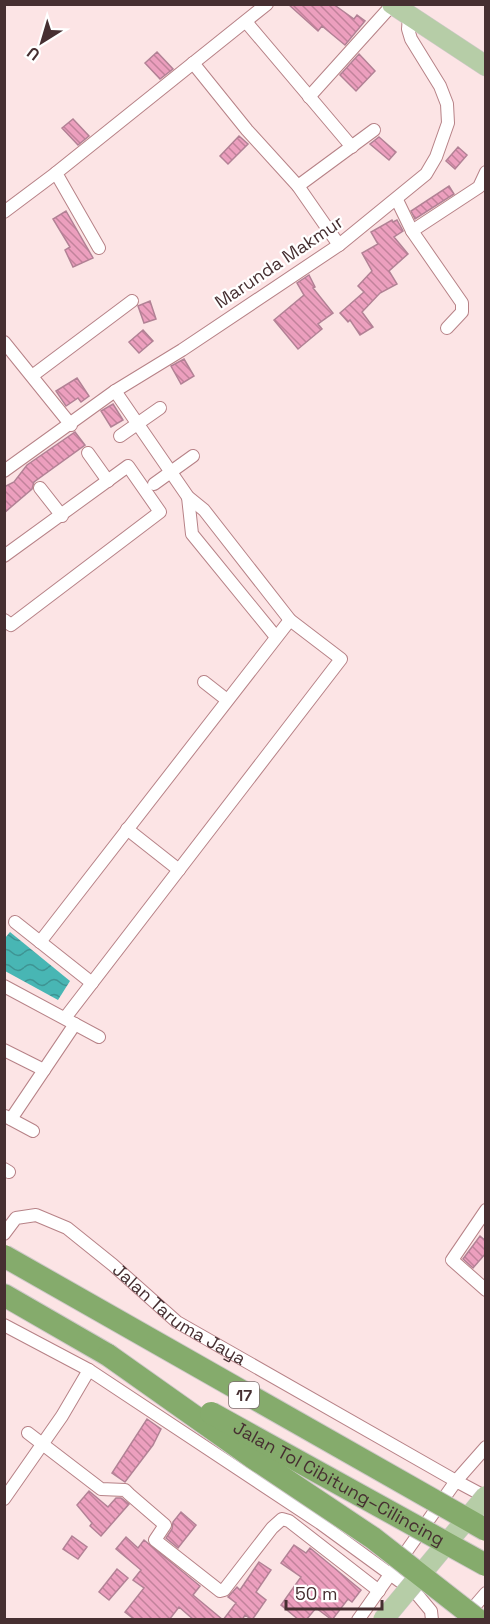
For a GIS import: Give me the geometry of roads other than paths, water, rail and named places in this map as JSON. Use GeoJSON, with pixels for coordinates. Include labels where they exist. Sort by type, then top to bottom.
{"type":"FeatureCollection","features":[{"type":"Feature","properties":{"kind":"highway","name":"Jalan Tol Cibitung–Cilincing"},"geometry":{"type":"LineString","coordinates":[[4,1256],[486,1530]]}},
{"type":"Feature","properties":{"kind":"highway","name":"Jalan Tol Cibitung–Cilincing"},"geometry":{"type":"LineString","coordinates":[[4,1294],[486,1565]]}},
{"type":"Feature","properties":{"kind":"highway"},"geometry":{"type":"LineString","coordinates":[[108,1354],[252,1457],[373,1538],[478,1620]]}},
{"type":"Feature","properties":{"kind":"main road"},"geometry":{"type":"LineString","coordinates":[[392,5],[486,66]]}},
{"type":"Feature","properties":{"kind":"main road","name":"Jalan Taruma Jaya"},"geometry":{"type":"LineString","coordinates":[[383,1620],[486,1496]]}},
{"type":"Feature","properties":{"kind":"street"},"geometry":{"type":"LineString","coordinates":[[4,212],[247,23],[267,4]]}},
{"type":"Feature","properties":{"kind":"street"},"geometry":{"type":"LineString","coordinates":[[309,97],[392,5]]}},
{"type":"Feature","properties":{"kind":"street","name":"Marunda Makmur"},"geometry":{"type":"LineString","coordinates":[[4,471],[115,391],[339,245],[397,200],[426,174],[436,157],[448,123],[447,104],[440,86],[411,39],[408,29],[409,16]]}},
{"type":"Feature","properties":{"kind":"street"},"geometry":{"type":"LineString","coordinates":[[247,23],[352,147]]}},
{"type":"Feature","properties":{"kind":"street"},"geometry":{"type":"LineString","coordinates":[[193,63],[247,130],[298,186],[339,245]]}},
{"type":"Feature","properties":{"kind":"street"},"geometry":{"type":"LineString","coordinates":[[298,186],[374,130]]}},
{"type":"Feature","properties":{"kind":"street"},"geometry":{"type":"LineString","coordinates":[[412,231],[479,187],[486,172]]}},
{"type":"Feature","properties":{"kind":"street"},"geometry":{"type":"LineString","coordinates":[[56,173],[99,248]]}},
{"type":"Feature","properties":{"kind":"street"},"geometry":{"type":"LineString","coordinates":[[397,200],[412,231],[462,303],[462,312],[447,328]]}},
{"type":"Feature","properties":{"kind":"street"},"geometry":{"type":"LineString","coordinates":[[32,376],[132,301]]}},
{"type":"Feature","properties":{"kind":"street"},"geometry":{"type":"LineString","coordinates":[[4,342],[71,424]]}},
{"type":"Feature","properties":{"kind":"street"},"geometry":{"type":"LineString","coordinates":[[33,1131],[8,1118],[44,1070],[92,983],[341,660],[290,620],[204,510],[188,497],[115,391]]}},
{"type":"Feature","properties":{"kind":"street"},"geometry":{"type":"LineString","coordinates":[[120,436],[159,408]]}},
{"type":"Feature","properties":{"kind":"street"},"geometry":{"type":"LineString","coordinates":[[88,453],[108,481]]}},
{"type":"Feature","properties":{"kind":"street"},"geometry":{"type":"LineString","coordinates":[[154,484],[194,456]]}},
{"type":"Feature","properties":{"kind":"street"},"geometry":{"type":"LineString","coordinates":[[4,620],[11,625],[160,512],[128,466],[62,516],[5,555]]}},
{"type":"Feature","properties":{"kind":"street"},"geometry":{"type":"LineString","coordinates":[[40,488],[62,516]]}},
{"type":"Feature","properties":{"kind":"street"},"geometry":{"type":"LineString","coordinates":[[188,497],[192,534],[276,637]]}},
{"type":"Feature","properties":{"kind":"street"},"geometry":{"type":"LineString","coordinates":[[40,942],[290,620]]}},
{"type":"Feature","properties":{"kind":"street"},"geometry":{"type":"LineString","coordinates":[[204,682],[227,700]]}},
{"type":"Feature","properties":{"kind":"street"},"geometry":{"type":"LineString","coordinates":[[127,829],[179,870]]}},
{"type":"Feature","properties":{"kind":"street"},"geometry":{"type":"LineString","coordinates":[[15,922],[92,983]]}},
{"type":"Feature","properties":{"kind":"street"},"geometry":{"type":"LineString","coordinates":[[4,986],[99,1037]]}},
{"type":"Feature","properties":{"kind":"street"},"geometry":{"type":"LineString","coordinates":[[4,1050],[44,1070]]}},
{"type":"Feature","properties":{"kind":"street"},"geometry":{"type":"LineString","coordinates":[[486,1210],[452,1260],[486,1290]]}},
{"type":"Feature","properties":{"kind":"street","name":"Jalan Taruma Jaya"},"geometry":{"type":"LineString","coordinates":[[4,1234],[16,1218],[36,1215],[67,1228],[113,1264],[177,1323],[486,1496]]}},
{"type":"Feature","properties":{"kind":"street"},"geometry":{"type":"LineString","coordinates":[[4,1325],[89,1370],[320,1523],[425,1601],[431,1611],[432,1620]]}},
{"type":"Feature","properties":{"kind":"street"},"geometry":{"type":"LineString","coordinates":[[4,1499],[41,1442],[62,1416],[89,1370]]}},
{"type":"Feature","properties":{"kind":"street"},"geometry":{"type":"LineString","coordinates":[[28,1433],[101,1489],[125,1490],[165,1525],[155,1540],[220,1591],[224,1590],[272,1528],[282,1520],[289,1521],[379,1592]]}},
{"type":"Feature","properties":{"kind":"street"},"geometry":{"type":"LineString","coordinates":[[358,1620],[392,1575],[456,1480],[486,1447]]}},
{"type":"Feature","properties":{"kind":"street"},"geometry":{"type":"LineString","coordinates":[[461,1620],[486,1593]]}},
{"type":"Feature","properties":{"kind":"water"},"geometry":{"type":"Polygon","coordinates":[[[10,932],[70,981],[58,1000],[5,971],[5,938],[10,932]]]}}]}
